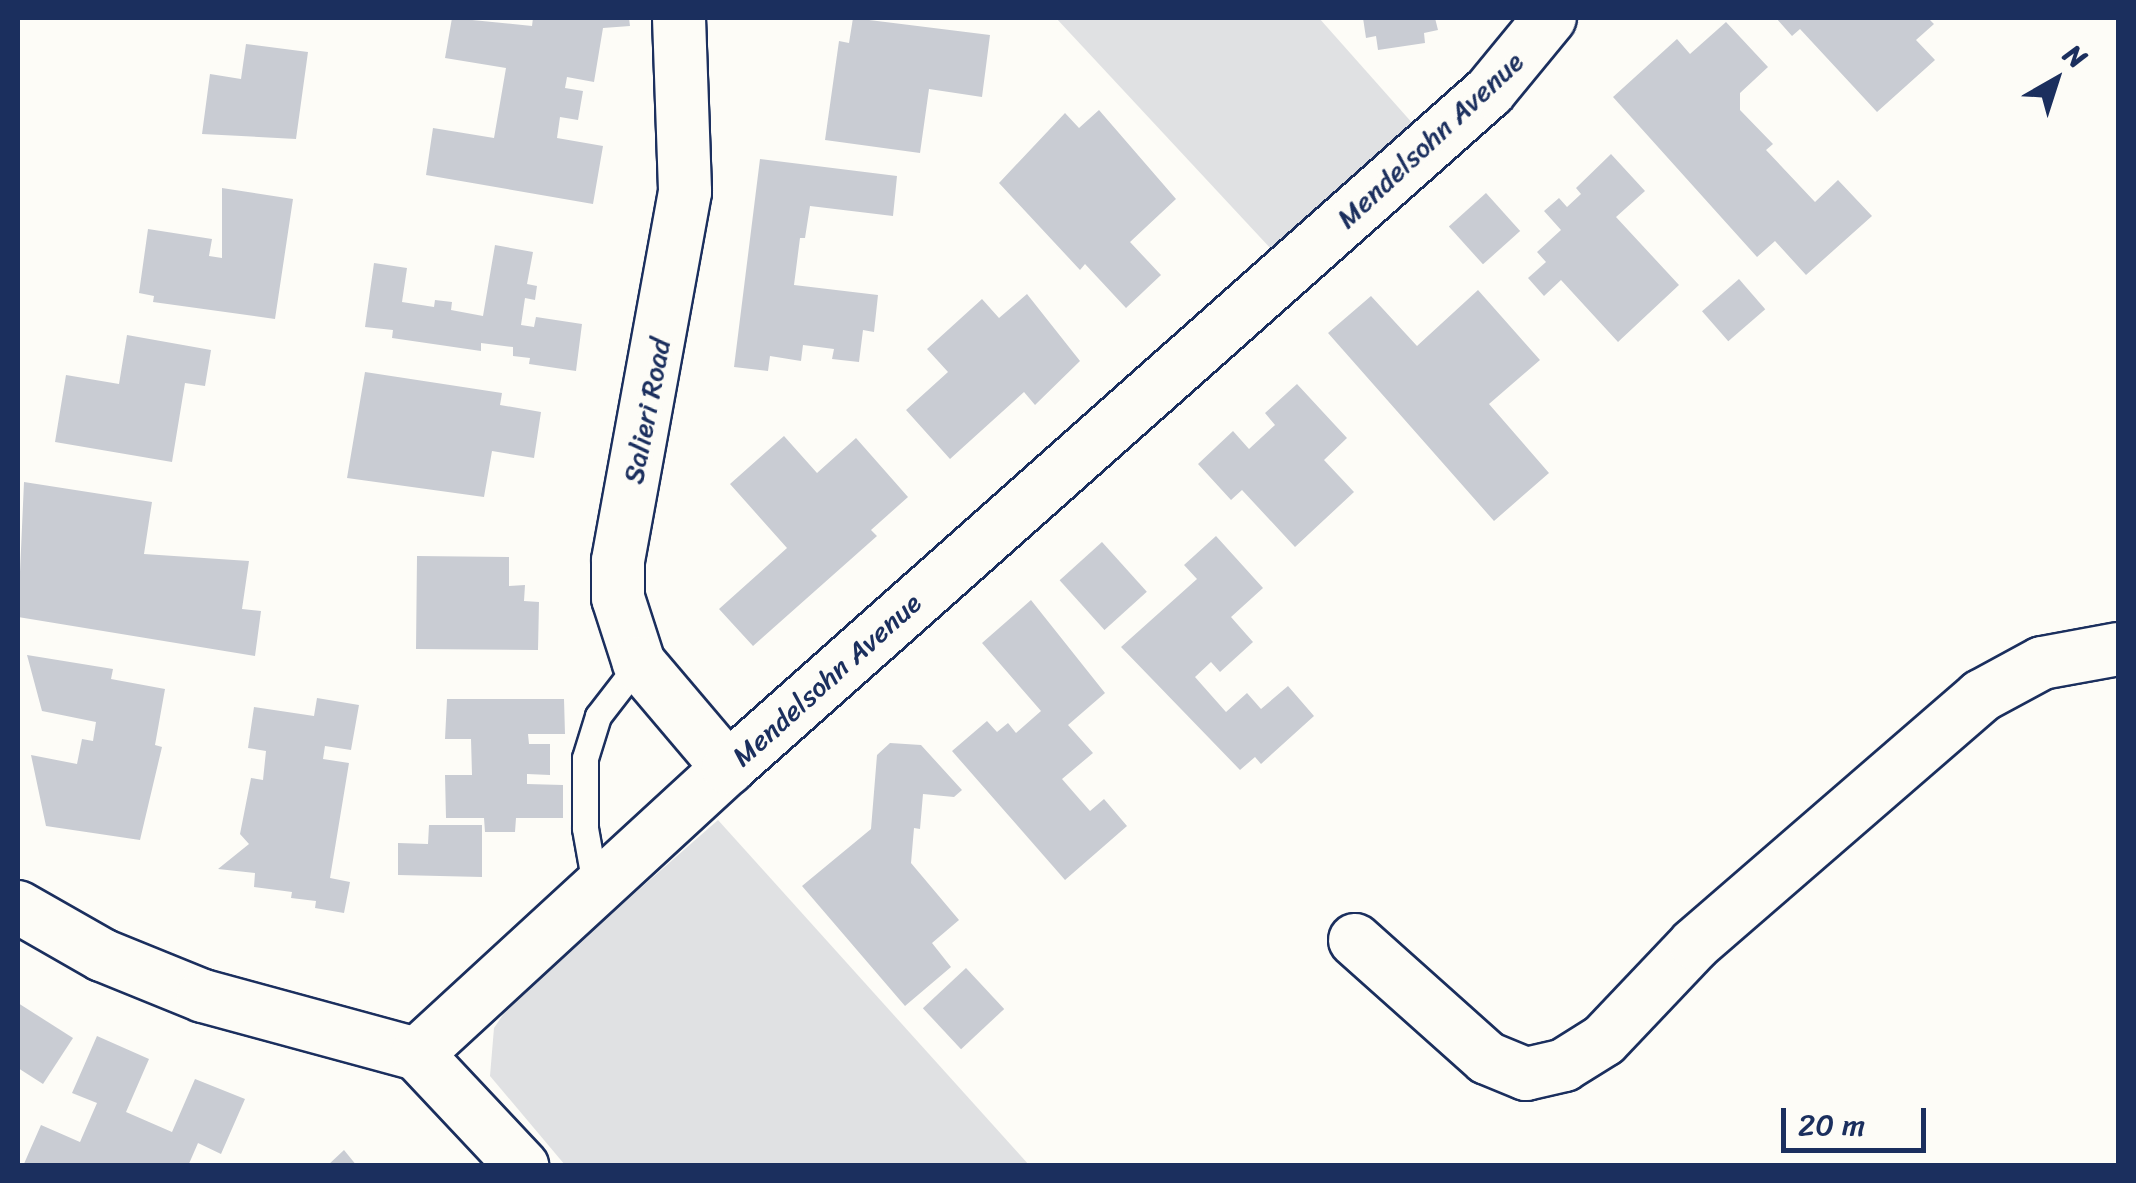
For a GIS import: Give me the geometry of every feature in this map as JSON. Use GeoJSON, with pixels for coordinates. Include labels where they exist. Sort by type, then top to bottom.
{"type":"FeatureCollection","features":[{"type":"Feature","properties":{"kind":"street","name":"Salieri Road"},"geometry":{"type":"LineString","coordinates":[[679,18],[686,192],[618,561],[618,598],[639,663],[728,768]]}},
{"type":"Feature","properties":{"kind":"street","name":"Mendelsohn Avenue"},"geometry":{"type":"LineString","coordinates":[[418,1054],[728,768],[1490,91],[1550,18]]}},
{"type":"Feature","properties":{"kind":"street"},"geometry":{"type":"LineString","coordinates":[[1355,940],[1486,1058],[1526,1074],[1564,1065],[1604,1040],[1695,944],[1980,696],[2042,663],[2118,649]]}},
{"type":"Feature","properties":{"kind":"street"},"geometry":{"type":"LineString","coordinates":[[18,907],[102,955],[203,996],[418,1054],[522,1166]]}},
{"type":"Feature","properties":{"kind":"lane"},"geometry":{"type":"LineString","coordinates":[[596,890],[585,828],[585,758],[598,716],[639,663]]}},
{"type":"Feature","properties":{"kind":"shaded area"},"geometry":{"type":"Polygon","coordinates":[[[1056,18],[1319,18],[1414,125],[1273,251],[1056,18]]]}},
{"type":"Feature","properties":{"kind":"shaded area"},"geometry":{"type":"Polygon","coordinates":[[[718,820],[1029,1165],[565,1165],[490,1076],[494,1028],[513,1000],[718,820]]]}},
{"type":"Feature","properties":{"kind":"building"},"geometry":{"type":"Polygon","coordinates":[[[452,18],[532,26],[533,18],[629,18],[630,26],[603,28],[594,82],[567,77],[565,88],[583,91],[578,120],[560,117],[557,138],[603,146],[593,204],[426,175],[433,128],[494,138],[506,68],[445,58],[452,18]]]}},
{"type":"Feature","properties":{"kind":"building"},"geometry":{"type":"Polygon","coordinates":[[[853,18],[990,35],[982,97],[929,89],[920,153],[825,140],[839,41],[849,43],[853,18]]]}},
{"type":"Feature","properties":{"kind":"building"},"geometry":{"type":"Polygon","coordinates":[[[1363,18],[1435,18],[1438,30],[1424,33],[1425,43],[1378,50],[1376,36],[1366,38],[1363,18]]]}},
{"type":"Feature","properties":{"kind":"building"},"geometry":{"type":"Polygon","coordinates":[[[1776,18],[1928,18],[1934,24],[1916,40],[1935,60],[1877,112],[1800,29],[1792,36],[1776,18]]]}},
{"type":"Feature","properties":{"kind":"building"},"geometry":{"type":"Polygon","coordinates":[[[1726,22],[1768,67],[1740,93],[1740,110],[1773,144],[1766,150],[1815,202],[1838,180],[1872,216],[1806,275],[1775,241],[1757,257],[1613,97],[1677,39],[1690,54],[1726,22]]]}},
{"type":"Feature","properties":{"kind":"building"},"geometry":{"type":"Polygon","coordinates":[[[246,44],[308,52],[296,139],[202,134],[210,74],[241,79],[246,44]]]}},
{"type":"Feature","properties":{"kind":"building"},"geometry":{"type":"Polygon","coordinates":[[[1099,110],[1176,199],[1130,242],[1161,275],[1126,308],[1085,264],[1080,270],[999,183],[1065,113],[1079,128],[1099,110]]]}},
{"type":"Feature","properties":{"kind":"building"},"geometry":{"type":"Polygon","coordinates":[[[1611,154],[1645,191],[1616,217],[1679,285],[1618,342],[1561,280],[1544,296],[1528,278],[1546,262],[1537,252],[1561,230],[1544,211],[1559,198],[1567,207],[1581,194],[1576,188],[1611,154]]]}},
{"type":"Feature","properties":{"kind":"building"},"geometry":{"type":"Polygon","coordinates":[[[760,159],[897,176],[893,216],[810,206],[805,238],[800,238],[794,285],[878,295],[874,332],[863,330],[859,362],[832,359],[834,349],[803,345],[801,361],[770,356],[768,371],[734,367],[760,159]]]}},
{"type":"Feature","properties":{"kind":"building"},"geometry":{"type":"Polygon","coordinates":[[[222,188],[293,199],[275,319],[153,302],[154,296],[139,293],[148,229],[212,239],[209,256],[222,258],[222,188]]]}},
{"type":"Feature","properties":{"kind":"building"},"geometry":{"type":"Polygon","coordinates":[[[1486,193],[1520,231],[1483,264],[1449,226],[1486,193]]]}},
{"type":"Feature","properties":{"kind":"building"},"geometry":{"type":"Polygon","coordinates":[[[495,245],[533,252],[527,284],[537,286],[535,300],[525,298],[521,325],[534,327],[536,317],[582,324],[576,371],[529,364],[530,358],[513,356],[513,347],[481,343],[481,351],[392,338],[393,330],[365,327],[374,263],[407,268],[402,302],[434,307],[435,300],[452,302],[451,310],[483,316],[495,245]]]}},
{"type":"Feature","properties":{"kind":"building"},"geometry":{"type":"Polygon","coordinates":[[[1739,279],[1765,309],[1728,341],[1702,311],[1739,279]]]}},
{"type":"Feature","properties":{"kind":"building"},"geometry":{"type":"Polygon","coordinates":[[[1478,290],[1540,360],[1489,404],[1549,473],[1494,521],[1328,333],[1371,296],[1417,346],[1478,290]]]}},
{"type":"Feature","properties":{"kind":"building"},"geometry":{"type":"Polygon","coordinates":[[[1027,294],[1080,361],[1035,405],[1024,392],[950,459],[906,410],[948,372],[927,349],[982,299],[999,318],[1027,294]]]}},
{"type":"Feature","properties":{"kind":"building"},"geometry":{"type":"Polygon","coordinates":[[[127,335],[211,350],[205,386],[185,383],[172,462],[55,442],[66,375],[119,384],[127,335]]]}},
{"type":"Feature","properties":{"kind":"building"},"geometry":{"type":"Polygon","coordinates":[[[365,372],[502,393],[500,405],[541,412],[534,458],[492,451],[484,497],[347,478],[365,372]]]}},
{"type":"Feature","properties":{"kind":"building"},"geometry":{"type":"Polygon","coordinates":[[[1297,384],[1347,438],[1324,460],[1354,492],[1295,547],[1242,490],[1231,500],[1198,464],[1233,431],[1249,449],[1275,425],[1265,413],[1297,384]]]}},
{"type":"Feature","properties":{"kind":"building"},"geometry":{"type":"Polygon","coordinates":[[[784,436],[817,473],[856,438],[908,497],[871,530],[877,536],[753,646],[719,609],[787,548],[730,484],[784,436]]]}},
{"type":"Feature","properties":{"kind":"building"},"geometry":{"type":"Polygon","coordinates":[[[24,482],[152,502],[144,554],[249,561],[242,609],[261,611],[255,656],[18,617],[24,482]]]}},
{"type":"Feature","properties":{"kind":"building"},"geometry":{"type":"Polygon","coordinates":[[[1216,536],[1263,588],[1231,617],[1253,642],[1220,672],[1211,662],[1195,677],[1226,712],[1247,693],[1261,709],[1288,686],[1314,716],[1261,764],[1255,757],[1240,770],[1121,647],[1197,579],[1184,565],[1216,536]]]}},
{"type":"Feature","properties":{"kind":"building"},"geometry":{"type":"Polygon","coordinates":[[[1102,542],[1147,592],[1104,630],[1060,580],[1102,542]]]}},
{"type":"Feature","properties":{"kind":"building"},"geometry":{"type":"Polygon","coordinates":[[[417,556],[509,557],[509,586],[525,585],[524,601],[539,602],[538,650],[416,649],[417,556]]]}},
{"type":"Feature","properties":{"kind":"building"},"geometry":{"type":"Polygon","coordinates":[[[1031,600],[1105,693],[1068,725],[1093,753],[1062,779],[1090,811],[1104,799],[1127,826],[1065,880],[952,751],[987,721],[997,732],[1008,723],[1016,733],[1041,711],[982,643],[1031,600]]]}},
{"type":"Feature","properties":{"kind":"building"},"geometry":{"type":"Polygon","coordinates":[[[27,655],[113,669],[111,679],[165,689],[155,745],[162,747],[140,840],[46,826],[31,755],[77,764],[82,739],[93,741],[96,722],[42,711],[27,655]]]}},
{"type":"Feature","properties":{"kind":"building"},"geometry":{"type":"Polygon","coordinates":[[[317,698],[359,705],[351,750],[325,746],[323,759],[349,763],[330,878],[350,882],[344,913],[315,908],[316,901],[291,898],[292,892],[254,887],[255,873],[218,869],[249,844],[240,834],[251,778],[263,780],[266,751],[248,748],[254,707],[314,716],[317,698]]]}},
{"type":"Feature","properties":{"kind":"building"},"geometry":{"type":"Polygon","coordinates":[[[447,699],[564,699],[565,734],[528,734],[529,744],[550,744],[550,775],[527,774],[527,784],[563,785],[563,818],[516,818],[515,832],[485,832],[484,818],[446,818],[445,775],[472,775],[471,739],[445,739],[447,699]]]}},
{"type":"Feature","properties":{"kind":"building"},"geometry":{"type":"Polygon","coordinates":[[[890,743],[921,745],[962,790],[954,797],[923,794],[920,829],[914,828],[911,863],[959,920],[932,943],[951,967],[905,1006],[802,886],[871,829],[877,755],[890,743]]]}},
{"type":"Feature","properties":{"kind":"building"},"geometry":{"type":"Polygon","coordinates":[[[429,825],[482,825],[482,877],[398,875],[398,843],[428,844],[429,825]]]}},
{"type":"Feature","properties":{"kind":"building"},"geometry":{"type":"Polygon","coordinates":[[[966,968],[1004,1009],[961,1049],[923,1008],[966,968]]]}},
{"type":"Feature","properties":{"kind":"building"},"geometry":{"type":"Polygon","coordinates":[[[18,1003],[73,1038],[43,1084],[18,1068],[18,1003]]]}},
{"type":"Feature","properties":{"kind":"building"},"geometry":{"type":"Polygon","coordinates":[[[97,1036],[149,1059],[126,1112],[172,1132],[195,1079],[245,1099],[221,1154],[198,1143],[188,1166],[23,1166],[41,1125],[80,1142],[97,1103],[72,1093],[97,1036]]]}},
{"type":"Feature","properties":{"kind":"building"},"geometry":{"type":"Polygon","coordinates":[[[344,1150],[357,1166],[327,1166],[344,1150]]]}}]}
